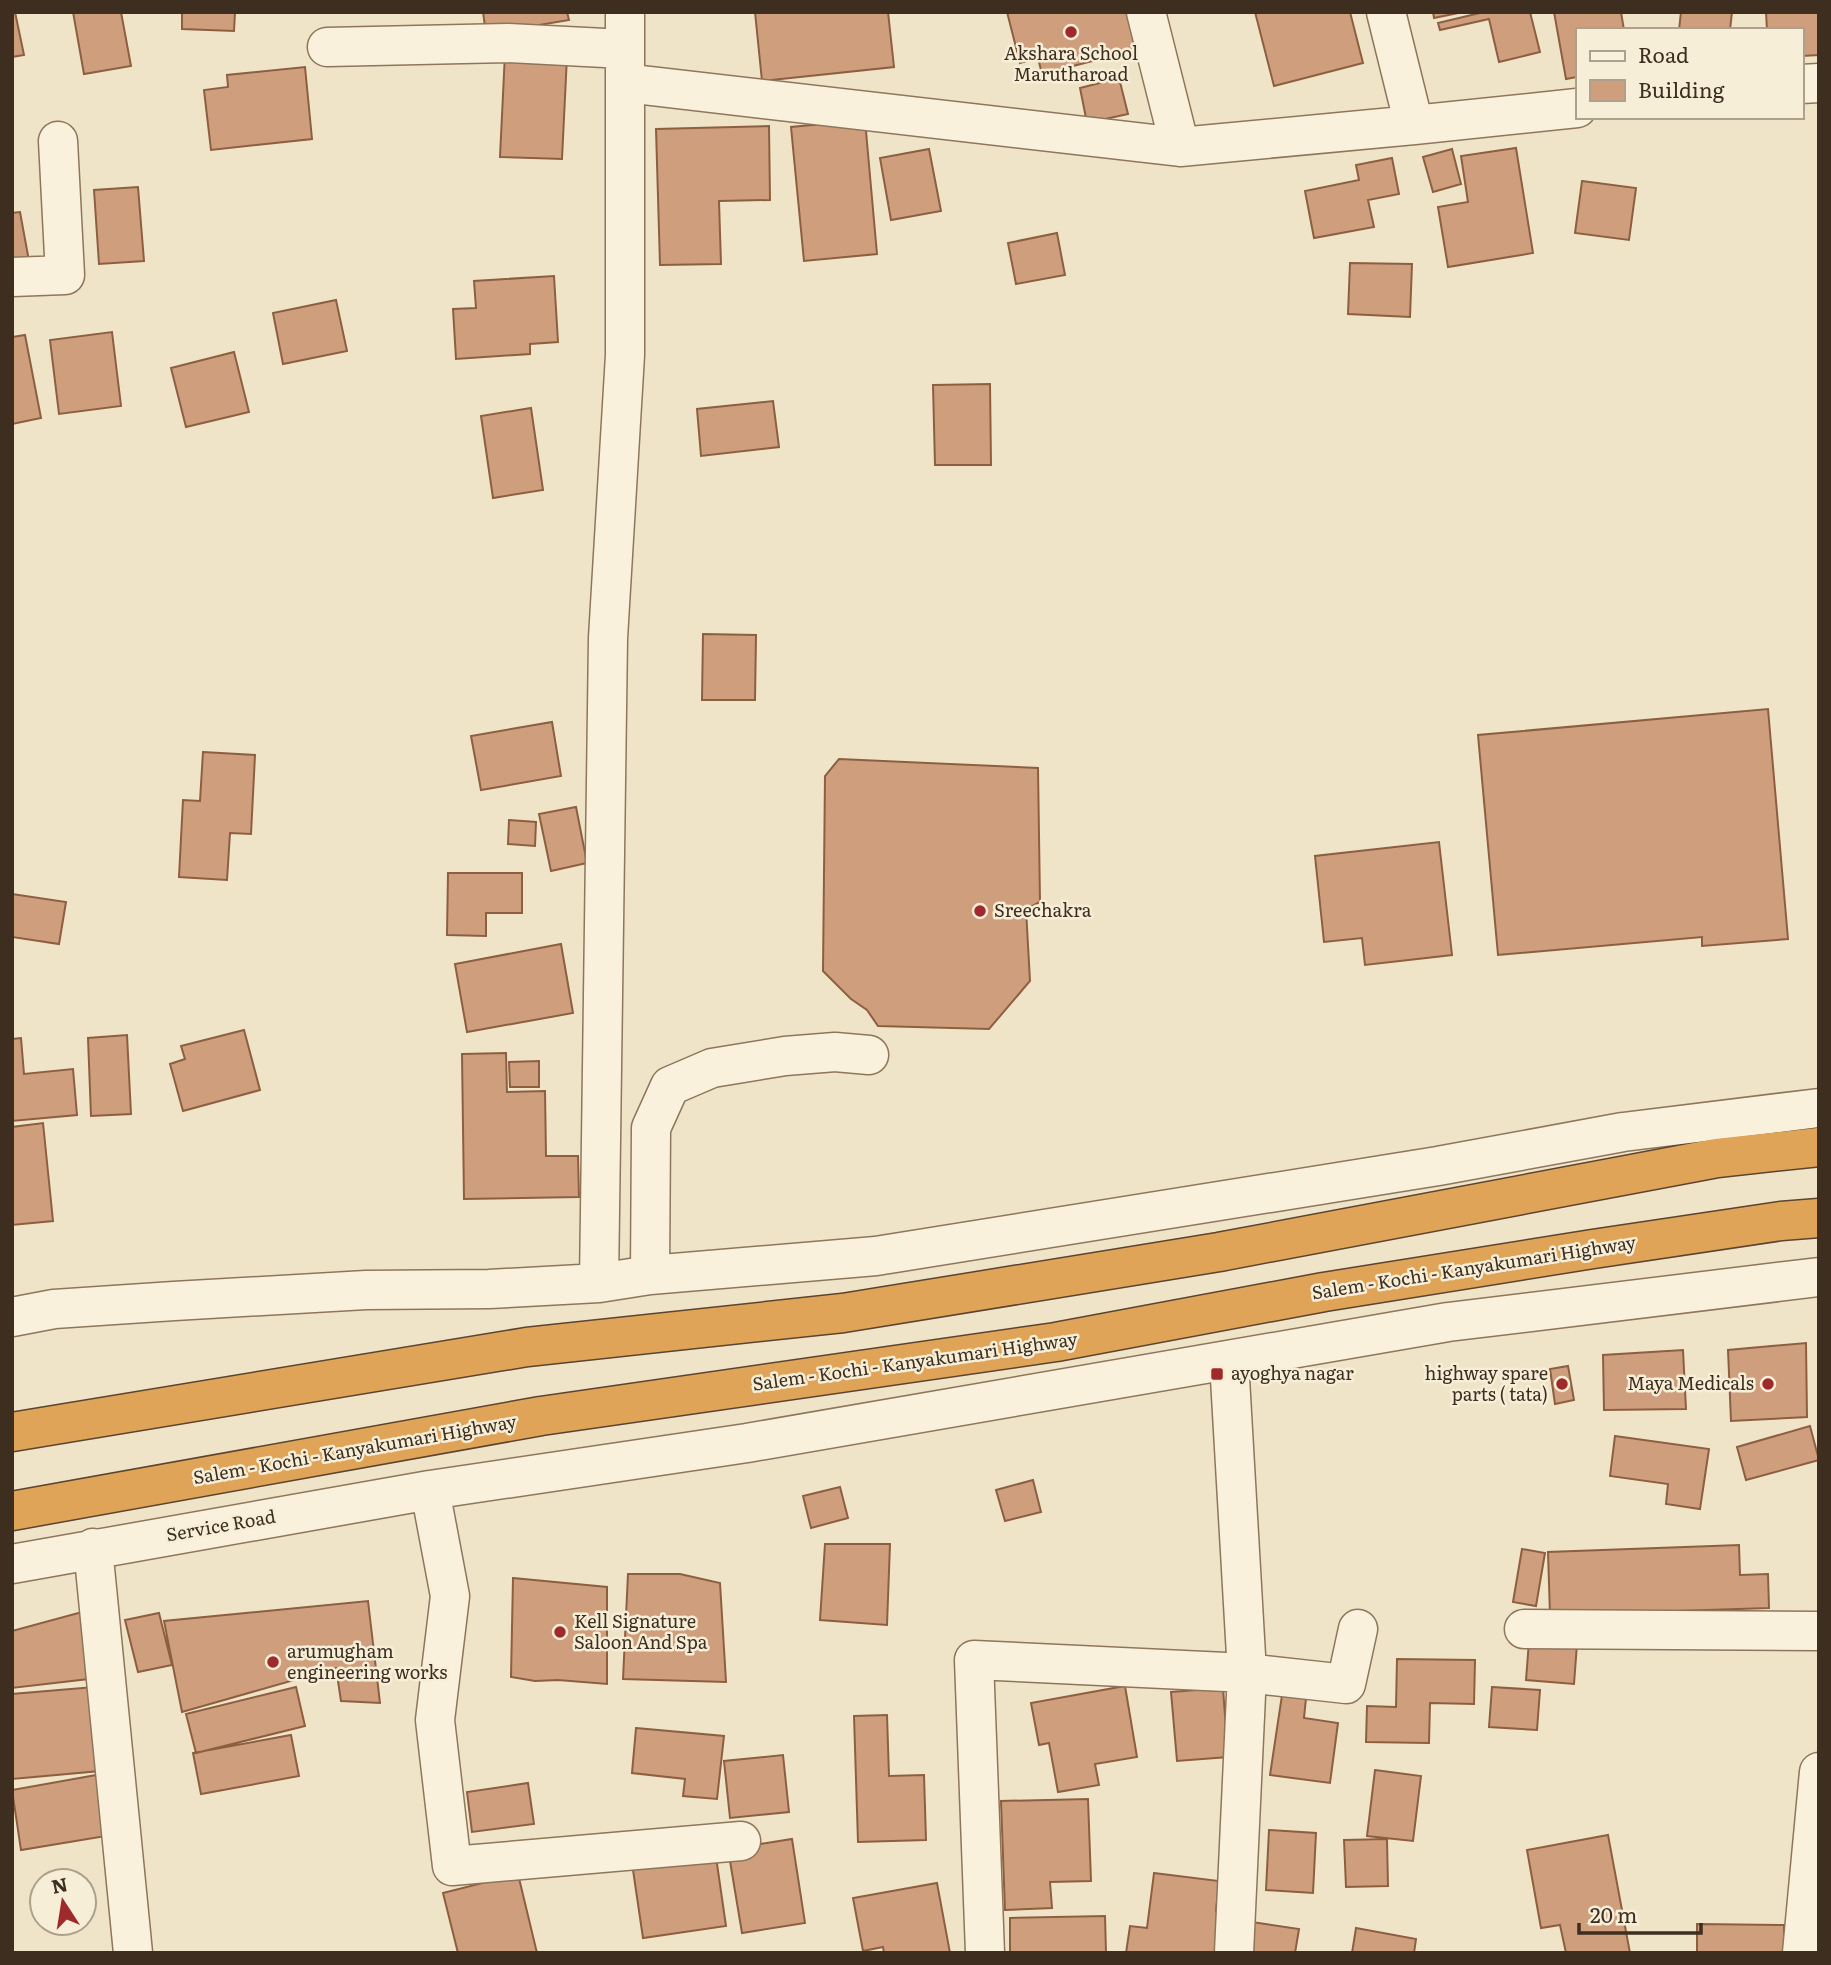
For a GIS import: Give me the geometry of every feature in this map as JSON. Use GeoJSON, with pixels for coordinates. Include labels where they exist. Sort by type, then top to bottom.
{"type":"FeatureCollection","features":[{"type":"Feature","properties":{"kind":"highway"},"geometry":{"type":"LineString","coordinates":[[12,1432],[527,1347],[843,1313],[1219,1251],[1717,1158],[1819,1147]]}},
{"type":"Feature","properties":{"kind":"highway","name":"Salem - Kochi - Kanyakumari Highway"},"geometry":{"type":"LineString","coordinates":[[12,1511],[541,1416],[1056,1342],[1324,1292],[1593,1249],[1781,1221],[1819,1218]]}},
{"type":"Feature","properties":{"kind":"street"},"geometry":{"type":"LineString","coordinates":[[1146,12],[1180,147]]}},
{"type":"Feature","properties":{"kind":"street"},"geometry":{"type":"LineString","coordinates":[[1386,12],[1414,125]]}},
{"type":"Feature","properties":{"kind":"street"},"geometry":{"type":"LineString","coordinates":[[327,47],[508,43],[625,48],[1180,147],[1576,108]]}},
{"type":"Feature","properties":{"kind":"street"},"geometry":{"type":"LineString","coordinates":[[599,1283],[608,638],[625,355],[625,48]]}},
{"type":"Feature","properties":{"kind":"street"},"geometry":{"type":"LineString","coordinates":[[12,277],[65,275],[58,141]]}},
{"type":"Feature","properties":{"kind":"street"},"geometry":{"type":"LineString","coordinates":[[650,1275],[652,1128],[670,1086],[712,1068],[760,1060],[835,1052],[869,1055]]}},
{"type":"Feature","properties":{"kind":"street"},"geometry":{"type":"LineString","coordinates":[[12,1317],[54,1309],[188,1300],[366,1290],[489,1289],[599,1283],[650,1275],[876,1256],[1425,1168],[1623,1132],[1819,1108]]}},
{"type":"Feature","properties":{"kind":"street","name":"Service Road"},"geometry":{"type":"LineString","coordinates":[[12,1564],[430,1490],[747,1443],[1448,1322],[1819,1277]]}},
{"type":"Feature","properties":{"kind":"street"},"geometry":{"type":"LineString","coordinates":[[1229,1361],[1247,1673],[1234,1953]]}},
{"type":"Feature","properties":{"kind":"street"},"geometry":{"type":"LineString","coordinates":[[430,1490],[450,1597],[435,1720],[452,1866],[741,1842]]}},
{"type":"Feature","properties":{"kind":"street"},"geometry":{"type":"LineString","coordinates":[[93,1548],[133,1953]]}},
{"type":"Feature","properties":{"kind":"street"},"geometry":{"type":"LineString","coordinates":[[985,1953],[974,1660],[1247,1673],[1346,1684],[1358,1629]]}},
{"type":"Feature","properties":{"kind":"street"},"geometry":{"type":"LineString","coordinates":[[1524,1629],[1819,1631]]}},
{"type":"Feature","properties":{"kind":"street"},"geometry":{"type":"LineString","coordinates":[[1802,1953],[1818,1791]]}},
{"type":"Feature","properties":{"kind":"building"},"geometry":{"type":"Polygon","coordinates":[[[12,12],[15,12],[24,55],[12,57],[12,12]]]}},
{"type":"Feature","properties":{"kind":"building"},"geometry":{"type":"Polygon","coordinates":[[[73,12],[121,12],[131,66],[84,74],[73,12]]]}},
{"type":"Feature","properties":{"kind":"building"},"geometry":{"type":"Polygon","coordinates":[[[182,12],[235,12],[234,31],[182,29],[182,12]]]}},
{"type":"Feature","properties":{"kind":"building"},"geometry":{"type":"Polygon","coordinates":[[[483,12],[567,12],[569,20],[486,34],[483,12]]]}},
{"type":"Feature","properties":{"kind":"building"},"geometry":{"type":"Polygon","coordinates":[[[755,12],[888,12],[894,67],[762,81],[755,12]]]}},
{"type":"Feature","properties":{"kind":"building","name":"Akshara School Marutharoad"},"geometry":{"type":"Polygon","coordinates":[[[1007,12],[1133,12],[1143,48],[1042,74],[1038,58],[1020,63],[1007,12]]]}},
{"type":"Feature","properties":{"kind":"building"},"geometry":{"type":"Polygon","coordinates":[[[1255,12],[1350,12],[1363,63],[1274,86],[1255,12]]]}},
{"type":"Feature","properties":{"kind":"building"},"geometry":{"type":"Polygon","coordinates":[[[1433,12],[1463,12],[1434,18],[1433,12]]]}},
{"type":"Feature","properties":{"kind":"building"},"geometry":{"type":"Polygon","coordinates":[[[1484,12],[1530,12],[1540,52],[1499,62],[1489,19],[1440,30],[1438,23],[1484,12]]]}},
{"type":"Feature","properties":{"kind":"building"},"geometry":{"type":"Polygon","coordinates":[[[1554,12],[1621,12],[1624,28],[1576,28],[1576,77],[1566,79],[1554,12]]]}},
{"type":"Feature","properties":{"kind":"building"},"geometry":{"type":"Polygon","coordinates":[[[1681,12],[1732,12],[1730,28],[1679,28],[1681,12]]]}},
{"type":"Feature","properties":{"kind":"building"},"geometry":{"type":"Polygon","coordinates":[[[1766,12],[1819,12],[1819,55],[1803,56],[1803,28],[1767,28],[1766,12]]]}},
{"type":"Feature","properties":{"kind":"building"},"geometry":{"type":"Polygon","coordinates":[[[505,53],[567,56],[562,159],[500,157],[505,53]]]}},
{"type":"Feature","properties":{"kind":"building"},"geometry":{"type":"Polygon","coordinates":[[[305,67],[312,139],[211,150],[204,90],[228,87],[227,75],[305,67]]]}},
{"type":"Feature","properties":{"kind":"building"},"geometry":{"type":"Polygon","coordinates":[[[1119,78],[1128,114],[1087,123],[1080,88],[1119,78]]]}},
{"type":"Feature","properties":{"kind":"building"},"geometry":{"type":"Polygon","coordinates":[[[865,120],[877,254],[804,261],[791,127],[865,120]]]}},
{"type":"Feature","properties":{"kind":"building"},"geometry":{"type":"Polygon","coordinates":[[[769,126],[770,200],[719,201],[721,264],[660,265],[656,129],[769,126]]]}},
{"type":"Feature","properties":{"kind":"building"},"geometry":{"type":"Polygon","coordinates":[[[1516,148],[1533,253],[1448,267],[1438,207],[1468,202],[1461,156],[1516,148]]]}},
{"type":"Feature","properties":{"kind":"building"},"geometry":{"type":"Polygon","coordinates":[[[929,149],[941,211],[891,220],[880,158],[929,149]]]}},
{"type":"Feature","properties":{"kind":"building"},"geometry":{"type":"Polygon","coordinates":[[[1452,149],[1461,184],[1433,192],[1423,157],[1452,149]]]}},
{"type":"Feature","properties":{"kind":"building"},"geometry":{"type":"Polygon","coordinates":[[[1392,158],[1399,194],[1368,200],[1374,227],[1314,238],[1305,191],[1359,180],[1356,165],[1392,158]]]}},
{"type":"Feature","properties":{"kind":"building"},"geometry":{"type":"Polygon","coordinates":[[[1582,181],[1636,188],[1629,240],[1575,233],[1582,181]]]}},
{"type":"Feature","properties":{"kind":"building"},"geometry":{"type":"Polygon","coordinates":[[[138,187],[144,261],[99,264],[94,190],[138,187]]]}},
{"type":"Feature","properties":{"kind":"building"},"geometry":{"type":"Polygon","coordinates":[[[20,212],[29,261],[12,264],[12,213],[20,212]]]}},
{"type":"Feature","properties":{"kind":"building"},"geometry":{"type":"Polygon","coordinates":[[[1057,233],[1065,275],[1016,284],[1008,243],[1057,233]]]}},
{"type":"Feature","properties":{"kind":"building"},"geometry":{"type":"Polygon","coordinates":[[[1350,263],[1412,264],[1410,317],[1348,314],[1350,263]]]}},
{"type":"Feature","properties":{"kind":"building"},"geometry":{"type":"Polygon","coordinates":[[[554,276],[558,342],[530,344],[530,354],[456,359],[453,309],[476,308],[474,281],[554,276]]]}},
{"type":"Feature","properties":{"kind":"building"},"geometry":{"type":"Polygon","coordinates":[[[336,300],[347,351],[283,364],[273,313],[336,300]]]}},
{"type":"Feature","properties":{"kind":"building"},"geometry":{"type":"Polygon","coordinates":[[[112,332],[121,406],[59,414],[50,340],[112,332]]]}},
{"type":"Feature","properties":{"kind":"building"},"geometry":{"type":"Polygon","coordinates":[[[25,335],[41,418],[12,424],[12,337],[25,335]]]}},
{"type":"Feature","properties":{"kind":"building"},"geometry":{"type":"Polygon","coordinates":[[[234,352],[249,412],[186,427],[171,368],[234,352]]]}},
{"type":"Feature","properties":{"kind":"building"},"geometry":{"type":"Polygon","coordinates":[[[990,384],[991,465],[935,465],[933,385],[990,384]]]}},
{"type":"Feature","properties":{"kind":"building"},"geometry":{"type":"Polygon","coordinates":[[[773,401],[779,447],[701,456],[697,409],[773,401]]]}},
{"type":"Feature","properties":{"kind":"building"},"geometry":{"type":"Polygon","coordinates":[[[531,408],[543,490],[493,498],[481,416],[531,408]]]}},
{"type":"Feature","properties":{"kind":"building"},"geometry":{"type":"Polygon","coordinates":[[[703,634],[756,635],[755,700],[702,700],[703,634]]]}},
{"type":"Feature","properties":{"kind":"building"},"geometry":{"type":"Polygon","coordinates":[[[1768,709],[1788,939],[1702,946],[1702,937],[1498,955],[1478,735],[1768,709]]]}},
{"type":"Feature","properties":{"kind":"building"},"geometry":{"type":"Polygon","coordinates":[[[552,722],[561,776],[481,790],[471,736],[552,722]]]}},
{"type":"Feature","properties":{"kind":"building"},"geometry":{"type":"Polygon","coordinates":[[[203,752],[255,755],[251,834],[230,833],[227,880],[179,877],[183,800],[200,801],[203,752]]]}},
{"type":"Feature","properties":{"kind":"building"},"geometry":{"type":"Polygon","coordinates":[[[839,759],[1038,768],[1040,902],[1026,909],[1030,981],[989,1029],[878,1026],[867,1010],[851,999],[823,971],[825,776],[839,759]]]}},
{"type":"Feature","properties":{"kind":"building"},"geometry":{"type":"Polygon","coordinates":[[[576,807],[587,863],[551,871],[539,814],[576,807]]]}},
{"type":"Feature","properties":{"kind":"building"},"geometry":{"type":"Polygon","coordinates":[[[509,820],[536,822],[535,846],[508,844],[509,820]]]}},
{"type":"Feature","properties":{"kind":"building"},"geometry":{"type":"Polygon","coordinates":[[[1439,842],[1452,955],[1365,965],[1362,938],[1324,942],[1315,856],[1439,842]]]}},
{"type":"Feature","properties":{"kind":"building"},"geometry":{"type":"Polygon","coordinates":[[[448,873],[522,873],[522,913],[486,913],[486,936],[447,935],[448,873]]]}},
{"type":"Feature","properties":{"kind":"building"},"geometry":{"type":"Polygon","coordinates":[[[12,894],[66,902],[59,944],[12,937],[12,894]]]}},
{"type":"Feature","properties":{"kind":"building"},"geometry":{"type":"Polygon","coordinates":[[[561,944],[573,1013],[467,1032],[455,964],[561,944]]]}},
{"type":"Feature","properties":{"kind":"building"},"geometry":{"type":"Polygon","coordinates":[[[244,1030],[260,1090],[183,1111],[170,1064],[185,1059],[181,1046],[244,1030]]]}},
{"type":"Feature","properties":{"kind":"building"},"geometry":{"type":"Polygon","coordinates":[[[127,1035],[131,1114],[91,1116],[88,1038],[127,1035]]]}},
{"type":"Feature","properties":{"kind":"building"},"geometry":{"type":"Polygon","coordinates":[[[21,1038],[24,1074],[73,1069],[77,1115],[12,1121],[12,1039],[21,1038]]]}},
{"type":"Feature","properties":{"kind":"building"},"geometry":{"type":"Polygon","coordinates":[[[506,1053],[507,1092],[545,1091],[546,1156],[578,1156],[579,1197],[464,1199],[462,1054],[506,1053]]]}},
{"type":"Feature","properties":{"kind":"building"},"geometry":{"type":"Polygon","coordinates":[[[539,1061],[539,1087],[510,1087],[509,1062],[539,1061]]]}},
{"type":"Feature","properties":{"kind":"building"},"geometry":{"type":"Polygon","coordinates":[[[43,1123],[53,1221],[12,1225],[12,1127],[43,1123]]]}},
{"type":"Feature","properties":{"kind":"building","name":"Maya Medicals"},"geometry":{"type":"Polygon","coordinates":[[[1806,1343],[1807,1417],[1731,1421],[1728,1350],[1806,1343]]]}},
{"type":"Feature","properties":{"kind":"building"},"geometry":{"type":"Polygon","coordinates":[[[1683,1350],[1686,1409],[1604,1410],[1603,1355],[1683,1350]]]}},
{"type":"Feature","properties":{"kind":"building","name":"highway spare parts ( tata)"},"geometry":{"type":"Polygon","coordinates":[[[1568,1366],[1574,1400],[1555,1404],[1550,1369],[1568,1366]]]}},
{"type":"Feature","properties":{"kind":"building"},"geometry":{"type":"Polygon","coordinates":[[[1810,1426],[1819,1460],[1746,1480],[1737,1447],[1810,1426]]]}},
{"type":"Feature","properties":{"kind":"building"},"geometry":{"type":"Polygon","coordinates":[[[1615,1436],[1709,1449],[1700,1509],[1666,1504],[1668,1484],[1610,1476],[1615,1436]]]}},
{"type":"Feature","properties":{"kind":"building"},"geometry":{"type":"Polygon","coordinates":[[[1033,1480],[1041,1512],[1005,1521],[996,1490],[1033,1480]]]}},
{"type":"Feature","properties":{"kind":"building"},"geometry":{"type":"Polygon","coordinates":[[[840,1487],[848,1518],[811,1528],[803,1496],[840,1487]]]}},
{"type":"Feature","properties":{"kind":"building"},"geometry":{"type":"Polygon","coordinates":[[[825,1544],[890,1544],[887,1625],[820,1620],[825,1544]]]}},
{"type":"Feature","properties":{"kind":"building"},"geometry":{"type":"Polygon","coordinates":[[[1739,1545],[1740,1575],[1768,1574],[1769,1608],[1550,1615],[1548,1552],[1739,1545]]]}},
{"type":"Feature","properties":{"kind":"building"},"geometry":{"type":"Polygon","coordinates":[[[1522,1549],[1545,1553],[1536,1606],[1513,1602],[1522,1549]]]}},
{"type":"Feature","properties":{"kind":"building"},"geometry":{"type":"Polygon","coordinates":[[[628,1574],[680,1574],[720,1583],[726,1682],[623,1679],[628,1574]]]}},
{"type":"Feature","properties":{"kind":"building","name":"Kell Signature Saloon And Spa"},"geometry":{"type":"Polygon","coordinates":[[[513,1578],[607,1587],[607,1684],[535,1681],[511,1677],[513,1578]]]}},
{"type":"Feature","properties":{"kind":"building","name":"arumugham engineering works"},"geometry":{"type":"Polygon","coordinates":[[[368,1601],[380,1703],[341,1701],[336,1668],[182,1712],[164,1621],[368,1601]]]}},
{"type":"Feature","properties":{"kind":"building"},"geometry":{"type":"Polygon","coordinates":[[[93,1609],[97,1678],[12,1688],[12,1631],[93,1609]]]}},
{"type":"Feature","properties":{"kind":"building"},"geometry":{"type":"Polygon","coordinates":[[[159,1613],[172,1665],[138,1672],[125,1620],[159,1613]]]}},
{"type":"Feature","properties":{"kind":"building"},"geometry":{"type":"Polygon","coordinates":[[[1529,1641],[1577,1644],[1574,1684],[1526,1680],[1529,1641]]]}},
{"type":"Feature","properties":{"kind":"building"},"geometry":{"type":"Polygon","coordinates":[[[1397,1659],[1475,1660],[1474,1704],[1430,1703],[1429,1743],[1366,1742],[1367,1706],[1396,1707],[1397,1659]]]}},
{"type":"Feature","properties":{"kind":"building"},"geometry":{"type":"Polygon","coordinates":[[[1125,1686],[1137,1757],[1095,1764],[1099,1785],[1058,1792],[1049,1743],[1039,1745],[1031,1703],[1125,1686]]]}},
{"type":"Feature","properties":{"kind":"building"},"geometry":{"type":"Polygon","coordinates":[[[94,1687],[100,1771],[12,1779],[12,1694],[94,1687]]]}},
{"type":"Feature","properties":{"kind":"building"},"geometry":{"type":"Polygon","coordinates":[[[296,1687],[305,1726],[196,1753],[186,1714],[296,1687]]]}},
{"type":"Feature","properties":{"kind":"building"},"geometry":{"type":"Polygon","coordinates":[[[1492,1687],[1540,1690],[1537,1730],[1489,1727],[1492,1687]]]}},
{"type":"Feature","properties":{"kind":"building"},"geometry":{"type":"Polygon","coordinates":[[[1223,1688],[1228,1757],[1177,1761],[1171,1692],[1223,1688]]]}},
{"type":"Feature","properties":{"kind":"building"},"geometry":{"type":"Polygon","coordinates":[[[1282,1695],[1306,1698],[1304,1718],[1338,1723],[1330,1783],[1270,1775],[1282,1695]]]}},
{"type":"Feature","properties":{"kind":"building"},"geometry":{"type":"Polygon","coordinates":[[[887,1715],[889,1776],[924,1775],[926,1840],[858,1842],[854,1716],[887,1715]]]}},
{"type":"Feature","properties":{"kind":"building"},"geometry":{"type":"Polygon","coordinates":[[[636,1728],[724,1736],[717,1799],[683,1796],[685,1779],[632,1773],[636,1728]]]}},
{"type":"Feature","properties":{"kind":"building"},"geometry":{"type":"Polygon","coordinates":[[[291,1735],[299,1776],[201,1794],[193,1753],[291,1735]]]}},
{"type":"Feature","properties":{"kind":"building"},"geometry":{"type":"Polygon","coordinates":[[[783,1755],[789,1812],[730,1818],[724,1761],[783,1755]]]}},
{"type":"Feature","properties":{"kind":"building"},"geometry":{"type":"Polygon","coordinates":[[[1375,1770],[1421,1776],[1413,1841],[1367,1836],[1375,1770]]]}},
{"type":"Feature","properties":{"kind":"building"},"geometry":{"type":"Polygon","coordinates":[[[102,1774],[112,1835],[21,1850],[12,1790],[102,1774]]]}},
{"type":"Feature","properties":{"kind":"building"},"geometry":{"type":"Polygon","coordinates":[[[528,1783],[534,1824],[472,1832],[467,1792],[528,1783]]]}},
{"type":"Feature","properties":{"kind":"building"},"geometry":{"type":"Polygon","coordinates":[[[1088,1799],[1091,1881],[1050,1882],[1052,1908],[1005,1910],[1001,1801],[1088,1799]]]}},
{"type":"Feature","properties":{"kind":"building"},"geometry":{"type":"Polygon","coordinates":[[[1269,1830],[1316,1833],[1313,1893],[1266,1890],[1269,1830]]]}},
{"type":"Feature","properties":{"kind":"building"},"geometry":{"type":"Polygon","coordinates":[[[1608,1835],[1630,1953],[1566,1953],[1560,1925],[1541,1928],[1527,1850],[1608,1835]]]}},
{"type":"Feature","properties":{"kind":"building"},"geometry":{"type":"Polygon","coordinates":[[[792,1839],[805,1923],[742,1933],[728,1849],[792,1839]]]}},
{"type":"Feature","properties":{"kind":"building"},"geometry":{"type":"Polygon","coordinates":[[[1387,1839],[1388,1886],[1346,1887],[1344,1840],[1387,1839]]]}},
{"type":"Feature","properties":{"kind":"building"},"geometry":{"type":"Polygon","coordinates":[[[715,1850],[726,1926],[643,1938],[632,1863],[715,1850]]]}},
{"type":"Feature","properties":{"kind":"building"},"geometry":{"type":"Polygon","coordinates":[[[1154,1873],[1219,1881],[1216,1911],[1224,1912],[1219,1953],[1126,1953],[1130,1926],[1147,1928],[1154,1873]]]}},
{"type":"Feature","properties":{"kind":"building"},"geometry":{"type":"Polygon","coordinates":[[[518,1874],[537,1953],[458,1953],[443,1893],[518,1874]]]}},
{"type":"Feature","properties":{"kind":"building"},"geometry":{"type":"Polygon","coordinates":[[[937,1883],[950,1953],[884,1953],[883,1947],[863,1951],[853,1898],[937,1883]]]}},
{"type":"Feature","properties":{"kind":"building"},"geometry":{"type":"Polygon","coordinates":[[[1105,1916],[1106,1953],[1010,1953],[1010,1918],[1105,1916]]]}},
{"type":"Feature","properties":{"kind":"building"},"geometry":{"type":"Polygon","coordinates":[[[1252,1922],[1299,1929],[1295,1953],[1247,1953],[1252,1922]]]}},
{"type":"Feature","properties":{"kind":"building"},"geometry":{"type":"Polygon","coordinates":[[[1697,1924],[1784,1925],[1784,1953],[1697,1953],[1697,1924]]]}},
{"type":"Feature","properties":{"kind":"building"},"geometry":{"type":"Polygon","coordinates":[[[1356,1928],[1416,1939],[1414,1953],[1352,1953],[1356,1928]]]}},
{"type":"Feature","properties":{"kind":"place","name":"Akshara School Marutharoad"},"geometry":{"type":"Point","coordinates":[1071,32]}},
{"type":"Feature","properties":{"kind":"place","name":"Sreechakra"},"geometry":{"type":"Point","coordinates":[980,911]}},
{"type":"Feature","properties":{"kind":"place","name":"ayoghya nagar"},"geometry":{"type":"Point","coordinates":[1217,1374]}},
{"type":"Feature","properties":{"kind":"place","name":"highway spare parts ( tata)"},"geometry":{"type":"Point","coordinates":[1562,1384]}},
{"type":"Feature","properties":{"kind":"place","name":"Maya Medicals"},"geometry":{"type":"Point","coordinates":[1768,1384]}},
{"type":"Feature","properties":{"kind":"place","name":"Kell Signature Saloon And Spa"},"geometry":{"type":"Point","coordinates":[560,1632]}},
{"type":"Feature","properties":{"kind":"place","name":"arumugham engineering works"},"geometry":{"type":"Point","coordinates":[273,1662]}}]}
